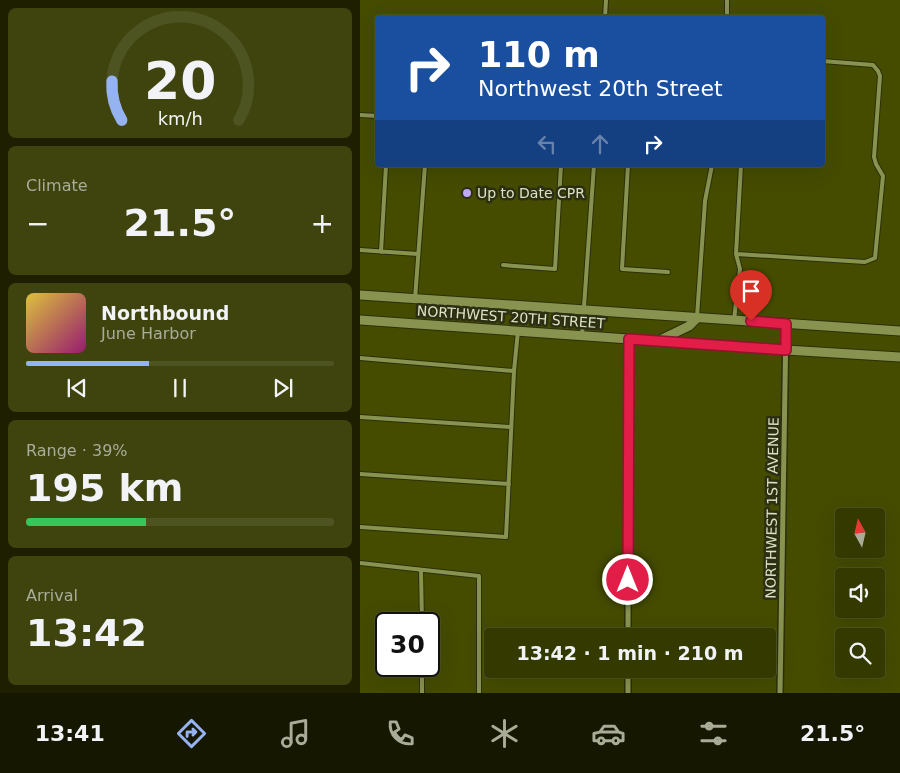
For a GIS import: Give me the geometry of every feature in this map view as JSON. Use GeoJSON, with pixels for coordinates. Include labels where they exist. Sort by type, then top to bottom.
{"type":"FeatureCollection","features":[{"type":"Feature","properties":{"kind":"street","name":"NORTHWEST 20TH STREET"},"geometry":{"type":"LineString","coordinates":[[360,295],[900,331]]}},
{"type":"Feature","properties":{"kind":"street"},"geometry":{"type":"LineString","coordinates":[[657,341],[689,326],[697,318]]}},
{"type":"Feature","properties":{"kind":"street","name":"NORTHWEST 20TH STREET"},"geometry":{"type":"LineString","coordinates":[[360,320],[900,357]]}},
{"type":"Feature","properties":{"kind":"street","name":"NORTHWEST 1ST AVENUE"},"geometry":{"type":"LineString","coordinates":[[780,693],[786,324]]}},
{"type":"Feature","properties":{"kind":"street"},"geometry":{"type":"LineString","coordinates":[[628,628],[629,339]]}},
{"type":"Feature","properties":{"kind":"street"},"geometry":{"type":"LineString","coordinates":[[628,678],[628,693]]}},
{"type":"Feature","properties":{"kind":"lane"},"geometry":{"type":"LineString","coordinates":[[605,15],[606,0]]}},
{"type":"Feature","properties":{"kind":"lane"},"geometry":{"type":"LineString","coordinates":[[726,15],[727,0]]}},
{"type":"Feature","properties":{"kind":"lane"},"geometry":{"type":"LineString","coordinates":[[736,254],[865,262],[875,258],[882,176],[874,157],[880,76],[873,65],[825,61]]}},
{"type":"Feature","properties":{"kind":"lane"},"geometry":{"type":"LineString","coordinates":[[360,115],[375,116]]}},
{"type":"Feature","properties":{"kind":"lane"},"geometry":{"type":"LineString","coordinates":[[381,252],[386,167]]}},
{"type":"Feature","properties":{"kind":"lane"},"geometry":{"type":"LineString","coordinates":[[415,299],[425,167]]}},
{"type":"Feature","properties":{"kind":"lane"},"geometry":{"type":"LineString","coordinates":[[503,265],[555,269],[561,167]]}},
{"type":"Feature","properties":{"kind":"lane"},"geometry":{"type":"LineString","coordinates":[[582,335],[594,167]]}},
{"type":"Feature","properties":{"kind":"lane"},"geometry":{"type":"LineString","coordinates":[[628,167],[622,269],[668,272]]}},
{"type":"Feature","properties":{"kind":"lane"},"geometry":{"type":"LineString","coordinates":[[697,318],[705,201],[712,167]]}},
{"type":"Feature","properties":{"kind":"lane"},"geometry":{"type":"LineString","coordinates":[[734,320],[740,269],[736,254],[742,167]]}},
{"type":"Feature","properties":{"kind":"lane"},"geometry":{"type":"LineString","coordinates":[[360,250],[418,254]]}},
{"type":"Feature","properties":{"kind":"lane"},"geometry":{"type":"LineString","coordinates":[[360,527],[506,537],[514,371],[518,331]]}},
{"type":"Feature","properties":{"kind":"lane"},"geometry":{"type":"LineString","coordinates":[[360,358],[514,371]]}},
{"type":"Feature","properties":{"kind":"lane"},"geometry":{"type":"LineString","coordinates":[[360,417],[511,427]]}},
{"type":"Feature","properties":{"kind":"lane"},"geometry":{"type":"LineString","coordinates":[[360,474],[509,484]]}},
{"type":"Feature","properties":{"kind":"lane"},"geometry":{"type":"LineString","coordinates":[[360,563],[479,576],[479,693]]}},
{"type":"Feature","properties":{"kind":"lane"},"geometry":{"type":"LineString","coordinates":[[421,570],[422,612]]}},
{"type":"Feature","properties":{"kind":"lane"},"geometry":{"type":"LineString","coordinates":[[422,677],[422,693]]}},
{"type":"Feature","properties":{"kind":"place","name":"Up to Date CPR"},"geometry":{"type":"Point","coordinates":[467,193]}},
{"type":"Feature","properties":{"kind":"route"},"geometry":{"type":"LineString","coordinates":[[628,580],[629,339],[786,350],[786,324],[751,321]]}}]}
